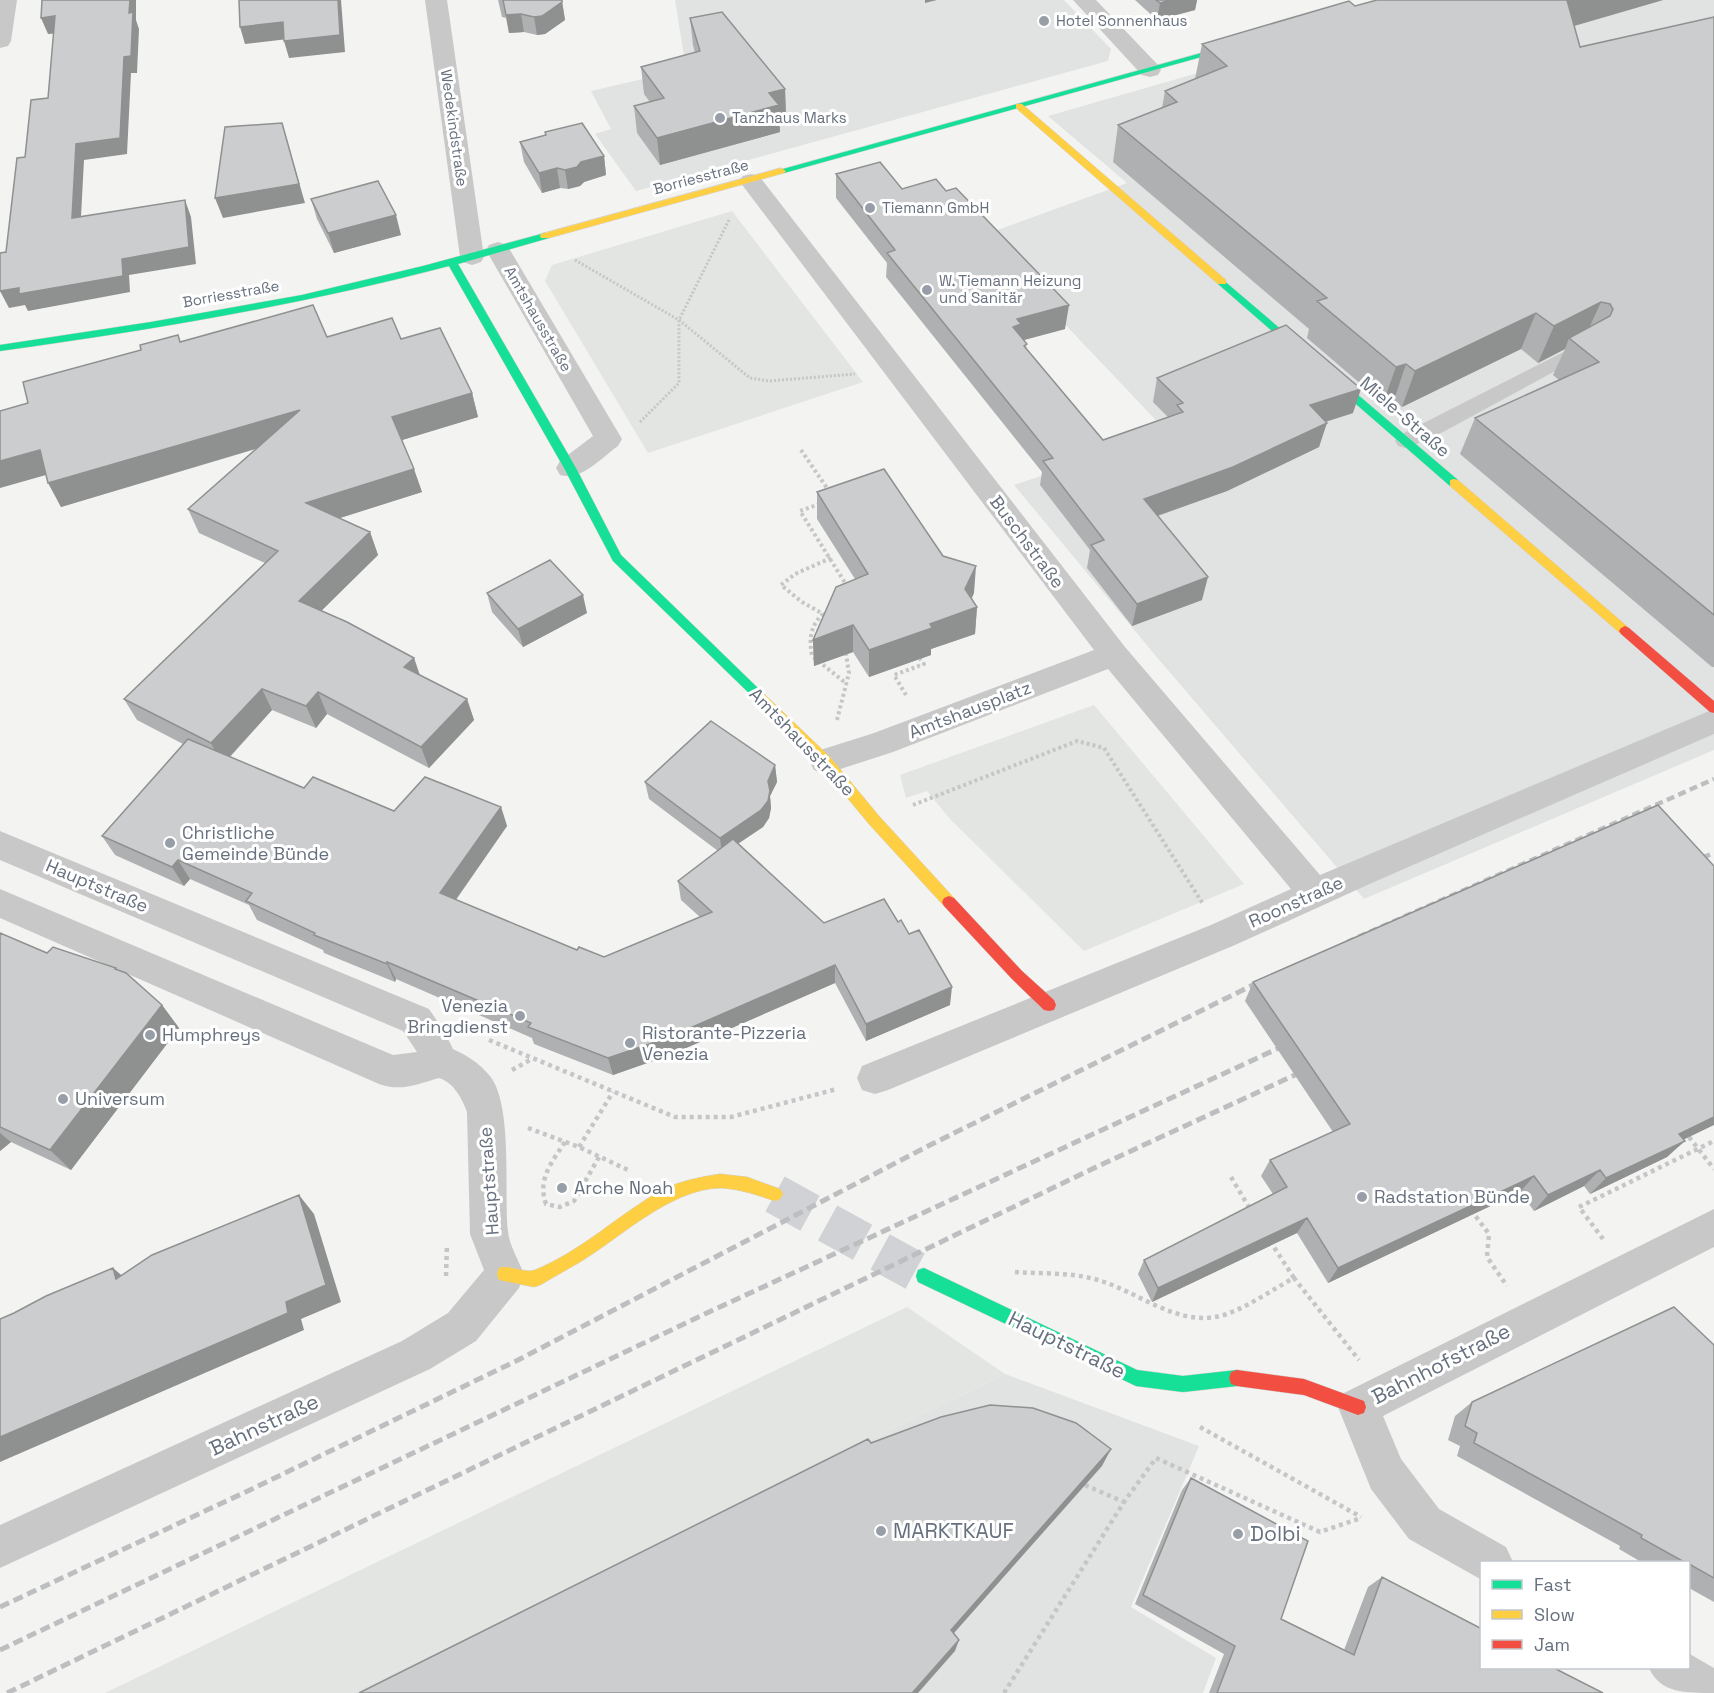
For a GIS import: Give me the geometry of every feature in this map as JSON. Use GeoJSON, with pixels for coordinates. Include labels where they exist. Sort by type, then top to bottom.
{"type":"FeatureCollection","features":[{"type":"Feature","properties":{"kind":"street","name":"Wedekindstraße"},"geometry":{"type":"LineString","coordinates":[[436,0],[462,259]]}},
{"type":"Feature","properties":{"kind":"street"},"geometry":{"type":"LineString","coordinates":[[1084,0],[1150,70]]}},
{"type":"Feature","properties":{"kind":"street"},"geometry":{"type":"LineString","coordinates":[[0,41],[3,10]]}},
{"type":"Feature","properties":{"kind":"street","name":"Borriesstraße"},"geometry":{"type":"LineString","coordinates":[[0,348],[134,329],[302,298],[462,259],[1253,41]]}},
{"type":"Feature","properties":{"kind":"street","name":"Miele-Straße"},"geometry":{"type":"LineString","coordinates":[[1019,106],[1714,708]]}},
{"type":"Feature","properties":{"kind":"street","name":"Buschstraße"},"geometry":{"type":"LineString","coordinates":[[751,181],[1114,656],[1315,893]]}},
{"type":"Feature","properties":{"kind":"street","name":"Amtshausstraße"},"geometry":{"type":"LineString","coordinates":[[498,250],[608,439]]}},
{"type":"Feature","properties":{"kind":"street","name":"Amtshausstraße"},"geometry":{"type":"LineString","coordinates":[[462,259],[617,558],[825,761],[874,820],[1017,975],[1049,1005]]}},
{"type":"Feature","properties":{"kind":"street"},"geometry":{"type":"LineString","coordinates":[[570,468],[608,439]]}},
{"type":"Feature","properties":{"kind":"street","name":"Amtshausplatz"},"geometry":{"type":"LineString","coordinates":[[825,761],[882,743],[1114,656]]}},
{"type":"Feature","properties":{"kind":"street","name":"Roonstraße"},"geometry":{"type":"LineString","coordinates":[[875,1078],[1223,935],[1714,721]]}},
{"type":"Feature","properties":{"kind":"street","name":"Hauptstraße"},"geometry":{"type":"LineString","coordinates":[[0,845],[416,1020],[431,1042],[440,1061],[457,1068],[478,1089],[485,1112],[489,1234],[506,1274]]}},
{"type":"Feature","properties":{"kind":"street"},"geometry":{"type":"LineString","coordinates":[[0,903],[392,1072],[407,1071],[440,1061]]}},
{"type":"Feature","properties":{"kind":"street"},"geometry":{"type":"LineString","coordinates":[[506,1274],[534,1279],[574,1257],[668,1195],[694,1185],[720,1181],[747,1184],[775,1194]]}},
{"type":"Feature","properties":{"kind":"street","name":"Bahnhofstraße"},"geometry":{"type":"LineString","coordinates":[[1488,1561],[1424,1524],[1386,1474],[1371,1400],[1714,1227]]}},
{"type":"Feature","properties":{"kind":"street","name":"Bahnstraße"},"geometry":{"type":"LineString","coordinates":[[0,1547],[416,1355],[462,1327],[506,1274]]}},
{"type":"Feature","properties":{"kind":"street","name":"Hauptstraße"},"geometry":{"type":"LineString","coordinates":[[924,1276],[1136,1378],[1183,1384],[1236,1378],[1293,1385],[1371,1400]]}},
{"type":"Feature","properties":{"kind":"street"},"geometry":{"type":"LineString","coordinates":[[1673,1669],[1714,1693]]}},
{"type":"Feature","properties":{"kind":"lane"},"geometry":{"type":"LineString","coordinates":[[1405,441],[1436,427],[1585,347]]}},
{"type":"Feature","properties":{"kind":"path"},"geometry":{"type":"LineString","coordinates":[[608,439],[638,424],[679,382],[679,320],[720,236],[751,181]]}},
{"type":"Feature","properties":{"kind":"path"},"geometry":{"type":"LineString","coordinates":[[553,234],[576,262],[679,320],[750,378],[769,381],[897,371]]}},
{"type":"Feature","properties":{"kind":"path"},"geometry":{"type":"LineString","coordinates":[[801,450],[835,498]]}},
{"type":"Feature","properties":{"kind":"path"},"geometry":{"type":"LineString","coordinates":[[826,502],[800,511],[850,592]]}},
{"type":"Feature","properties":{"kind":"path"},"geometry":{"type":"LineString","coordinates":[[829,621],[823,614],[802,602],[781,585],[795,574],[831,558]]}},
{"type":"Feature","properties":{"kind":"path"},"geometry":{"type":"LineString","coordinates":[[829,611],[814,622],[809,639],[813,656],[847,684]]}},
{"type":"Feature","properties":{"kind":"path"},"geometry":{"type":"LineString","coordinates":[[846,654],[849,673]]}},
{"type":"Feature","properties":{"kind":"path"},"geometry":{"type":"LineString","coordinates":[[894,675],[924,664],[920,659]]}},
{"type":"Feature","properties":{"kind":"path"},"geometry":{"type":"LineString","coordinates":[[874,820],[1077,741],[1104,748],[1223,935]]}},
{"type":"Feature","properties":{"kind":"path"},"geometry":{"type":"LineString","coordinates":[[488,1040],[675,1117],[731,1117],[875,1078]]}},
{"type":"Feature","properties":{"kind":"path"},"geometry":{"type":"LineString","coordinates":[[579,1147],[613,1092]]}},
{"type":"Feature","properties":{"kind":"path"},"geometry":{"type":"LineString","coordinates":[[538,1132],[579,1147],[624,1168]]}},
{"type":"Feature","properties":{"kind":"path"},"geometry":{"type":"LineString","coordinates":[[1689,1137],[1714,1169]]}},
{"type":"Feature","properties":{"kind":"path"},"geometry":{"type":"LineString","coordinates":[[1579,1207],[1714,1141]]}},
{"type":"Feature","properties":{"kind":"path"},"geometry":{"type":"LineString","coordinates":[[565,1142],[542,1178],[540,1192],[546,1204],[560,1207],[574,1201],[599,1156]]}},
{"type":"Feature","properties":{"kind":"path"},"geometry":{"type":"LineString","coordinates":[[1231,1177],[1256,1218]]}},
{"type":"Feature","properties":{"kind":"path"},"geometry":{"type":"LineString","coordinates":[[1469,1207],[1489,1234],[1488,1257],[1529,1319]]}},
{"type":"Feature","properties":{"kind":"path"},"geometry":{"type":"LineString","coordinates":[[1268,1238],[1371,1400]]}},
{"type":"Feature","properties":{"kind":"path"},"geometry":{"type":"LineString","coordinates":[[443,1284],[446,1276],[447,1241]]}},
{"type":"Feature","properties":{"kind":"path"},"geometry":{"type":"LineString","coordinates":[[1043,1274],[1074,1274],[1100,1280],[1184,1316],[1200,1318],[1218,1316],[1294,1278]]}},
{"type":"Feature","properties":{"kind":"path"},"geometry":{"type":"LineString","coordinates":[[1203,1429],[1361,1518],[1424,1524]]}},
{"type":"Feature","properties":{"kind":"path"},"geometry":{"type":"LineString","coordinates":[[1004,1693],[1124,1502],[1156,1458],[1320,1532],[1361,1518]]}},
{"type":"Feature","properties":{"kind":"path"},"geometry":{"type":"LineString","coordinates":[[1084,1485],[1124,1502]]}},
{"type":"Feature","properties":{"kind":"shaded area"},"geometry":{"type":"Polygon","coordinates":[[[675,0],[1064,0],[1111,49],[1108,61],[636,191],[595,134],[611,129],[591,91],[686,69],[675,0]]]}},
{"type":"Feature","properties":{"kind":"shaded area"},"geometry":{"type":"Polygon","coordinates":[[[1452,0],[1714,0],[1714,750],[1364,899],[1155,655],[1014,485],[1169,434],[981,236],[1127,183],[1048,116],[1452,0]]]}},
{"type":"Feature","properties":{"kind":"shaded area"},"geometry":{"type":"Polygon","coordinates":[[[732,211],[863,382],[648,453],[545,281],[552,265],[732,211]]]}},
{"type":"Feature","properties":{"kind":"shaded area"},"geometry":{"type":"Polygon","coordinates":[[[1094,705],[1244,884],[1084,951],[950,819],[927,791],[906,798],[900,775],[1094,705]]]}},
{"type":"Feature","properties":{"kind":"shaded area"},"geometry":{"type":"Polygon","coordinates":[[[907,1307],[1005,1374],[351,1693],[105,1693],[907,1307]]]}},
{"type":"Feature","properties":{"kind":"shaded area","name":"MARKTKAUF"},"geometry":{"type":"Polygon","coordinates":[[[1005,1374],[1199,1446],[1131,1607],[1216,1658],[1203,1693],[351,1693],[1005,1374]]]}},
{"type":"Feature","properties":{"kind":"building"},"geometry":{"type":"Polygon","coordinates":[[[42,0],[130,0],[129,13],[133,12],[131,56],[124,57],[120,138],[76,144],[72,218],[185,200],[189,247],[122,259],[123,276],[19,294],[19,288],[0,291],[0,253],[6,252],[17,158],[25,157],[31,100],[48,98],[55,16],[41,18],[42,0]]]}},
{"type":"Feature","properties":{"kind":"building"},"geometry":{"type":"Polygon","coordinates":[[[239,0],[338,0],[340,35],[284,41],[283,22],[240,27],[239,0]]]}},
{"type":"Feature","properties":{"kind":"building"},"geometry":{"type":"Polygon","coordinates":[[[503,0],[562,0],[562,2],[542,16],[534,17],[521,14],[506,15],[503,0]]]}},
{"type":"Feature","properties":{"kind":"building"},"geometry":{"type":"Polygon","coordinates":[[[1377,0],[1567,0],[1580,47],[1714,17],[1714,615],[1475,418],[1599,362],[1569,338],[1610,316],[1613,309],[1610,304],[1601,302],[1554,326],[1536,313],[1415,371],[1406,364],[1396,367],[1317,301],[1327,298],[1118,125],[1177,102],[1165,91],[1227,66],[1202,44],[1349,1],[1355,6],[1377,0]]]}},
{"type":"Feature","properties":{"kind":"building"},"geometry":{"type":"Polygon","coordinates":[[[722,12],[785,89],[769,93],[779,105],[657,138],[634,106],[664,98],[641,67],[700,51],[690,18],[722,12]]]}},
{"type":"Feature","properties":{"kind":"building"},"geometry":{"type":"Polygon","coordinates":[[[282,123],[299,184],[215,198],[225,127],[282,123]]]}},
{"type":"Feature","properties":{"kind":"building"},"geometry":{"type":"Polygon","coordinates":[[[582,123],[604,156],[581,162],[577,167],[565,170],[557,168],[539,173],[520,142],[546,135],[545,132],[582,123]]]}},
{"type":"Feature","properties":{"kind":"building"},"geometry":{"type":"Polygon","coordinates":[[[880,162],[902,189],[936,179],[946,191],[956,188],[1069,305],[1017,319],[1021,324],[1013,327],[1027,344],[1024,346],[1103,440],[1183,412],[1177,405],[1183,403],[1157,378],[1286,325],[1361,389],[1310,405],[1327,423],[1233,467],[1144,499],[1208,577],[1137,604],[1091,545],[1104,540],[1043,461],[1053,458],[887,253],[895,250],[836,174],[880,162]]]}},
{"type":"Feature","properties":{"kind":"building"},"geometry":{"type":"Polygon","coordinates":[[[378,181],[396,215],[328,233],[311,199],[378,181]]]}},
{"type":"Feature","properties":{"kind":"building"},"geometry":{"type":"Polygon","coordinates":[[[313,305],[327,337],[392,318],[401,339],[440,328],[472,393],[392,417],[414,469],[306,503],[370,532],[299,601],[347,622],[414,658],[404,667],[467,699],[421,747],[318,692],[306,706],[262,689],[211,743],[124,699],[278,551],[188,509],[300,410],[48,483],[40,450],[0,461],[0,411],[28,403],[23,382],[141,350],[140,345],[178,335],[180,342],[313,305]]]}},
{"type":"Feature","properties":{"kind":"building"},"geometry":{"type":"Polygon","coordinates":[[[884,469],[943,556],[976,566],[965,589],[977,607],[930,624],[932,628],[869,650],[853,625],[813,640],[836,587],[868,574],[817,492],[884,469]]]}},
{"type":"Feature","properties":{"kind":"building"},"geometry":{"type":"Polygon","coordinates":[[[550,560],[583,595],[518,629],[487,593],[550,560]]]}},
{"type":"Feature","properties":{"kind":"building"},"geometry":{"type":"Polygon","coordinates":[[[711,721],[775,765],[768,781],[770,791],[768,801],[761,810],[720,838],[645,782],[711,721]]]}},
{"type":"Feature","properties":{"kind":"building"},"geometry":{"type":"Polygon","coordinates":[[[188,739],[304,788],[313,777],[394,811],[425,777],[501,807],[440,893],[577,950],[579,947],[604,957],[712,912],[678,881],[733,839],[824,923],[884,899],[898,922],[901,920],[909,934],[919,930],[952,987],[866,1024],[835,965],[667,1038],[608,1058],[528,1027],[531,1023],[387,962],[387,964],[314,935],[315,933],[246,901],[252,893],[178,860],[172,867],[102,836],[188,739]]]}},
{"type":"Feature","properties":{"kind":"building"},"geometry":{"type":"Polygon","coordinates":[[[1658,805],[1714,866],[1714,1117],[1679,1134],[1685,1141],[1606,1178],[1600,1170],[1548,1195],[1534,1176],[1338,1268],[1307,1218],[1158,1288],[1144,1260],[1287,1187],[1270,1160],[1350,1124],[1253,982],[1658,805]]]}},
{"type":"Feature","properties":{"kind":"building","name":"Universum"},"geometry":{"type":"Polygon","coordinates":[[[0,933],[47,953],[53,947],[116,968],[126,973],[162,1005],[50,1150],[0,1127],[0,933]]]}},
{"type":"Feature","properties":{"kind":"building"},"geometry":{"type":"Polygon","coordinates":[[[299,1195],[326,1285],[286,1302],[288,1313],[0,1437],[0,1319],[46,1296],[113,1268],[116,1279],[152,1255],[299,1195]]]}},
{"type":"Feature","properties":{"kind":"building"},"geometry":{"type":"Polygon","coordinates":[[[1674,1307],[1714,1345],[1714,1578],[1690,1565],[1690,1561],[1682,1561],[1641,1538],[1642,1535],[1474,1443],[1477,1433],[1465,1426],[1472,1402],[1674,1307]]]}},
{"type":"Feature","properties":{"kind":"building","name":"MARKTKAUF"},"geometry":{"type":"Polygon","coordinates":[[[990,1405],[1033,1408],[1076,1423],[1111,1449],[951,1630],[959,1640],[913,1693],[359,1693],[868,1439],[871,1443],[941,1417],[990,1405]]]}},
{"type":"Feature","properties":{"kind":"building"},"geometry":{"type":"Polygon","coordinates":[[[1191,1478],[1308,1541],[1281,1619],[1354,1655],[1382,1577],[1480,1628],[1480,1669],[1556,1669],[1603,1693],[1217,1693],[1235,1646],[1143,1595],[1191,1478]]]}},
{"type":"Feature","properties":{"kind":"tunnel"},"geometry":{"type":"LineString","coordinates":[[775,1194],[924,1276]]}},
{"type":"Feature","properties":{"kind":"railway"},"geometry":{"type":"LineString","coordinates":[[1347,942],[1714,779]]}},
{"type":"Feature","properties":{"kind":"railway"},"geometry":{"type":"LineString","coordinates":[[1691,862],[1714,853]]}},
{"type":"Feature","properties":{"kind":"railway"},"geometry":{"type":"LineString","coordinates":[[1256,984],[1267,978]]}},
{"type":"Feature","properties":{"kind":"railway"},"geometry":{"type":"LineString","coordinates":[[0,1607],[252,1489],[518,1360],[930,1145],[1259,982]]}},
{"type":"Feature","properties":{"kind":"railway"},"geometry":{"type":"LineString","coordinates":[[0,1650],[709,1312],[1292,1042]]}},
{"type":"Feature","properties":{"kind":"railway"},"geometry":{"type":"LineString","coordinates":[[7,1693],[1092,1169],[1310,1068]]}},
{"type":"Feature","properties":{"kind":"traffic: fast"},"geometry":{"type":"LineString","coordinates":[[781,171],[1244,44]]}},
{"type":"Feature","properties":{"kind":"traffic: fast"},"geometry":{"type":"LineString","coordinates":[[0,348],[151,326],[302,298],[424,269],[545,236]]}},
{"type":"Feature","properties":{"kind":"traffic: fast"},"geometry":{"type":"LineString","coordinates":[[452,262],[570,468],[617,558],[758,695]]}},
{"type":"Feature","properties":{"kind":"traffic: fast"},"geometry":{"type":"LineString","coordinates":[[1222,282],[1454,483]]}},
{"type":"Feature","properties":{"kind":"traffic: fast"},"geometry":{"type":"LineString","coordinates":[[924,1276],[1136,1378],[1183,1384],[1237,1378]]}},
{"type":"Feature","properties":{"kind":"traffic: slow"},"geometry":{"type":"LineString","coordinates":[[1019,106],[1222,282]]}},
{"type":"Feature","properties":{"kind":"traffic: slow"},"geometry":{"type":"LineString","coordinates":[[545,236],[781,171]]}},
{"type":"Feature","properties":{"kind":"traffic: slow"},"geometry":{"type":"LineString","coordinates":[[1454,483],[1625,631]]}},
{"type":"Feature","properties":{"kind":"traffic: slow"},"geometry":{"type":"LineString","coordinates":[[758,695],[825,761],[874,820],[949,902]]}},
{"type":"Feature","properties":{"kind":"traffic: slow"},"geometry":{"type":"LineString","coordinates":[[505,1274],[534,1279],[574,1257],[668,1195],[695,1185],[720,1181],[747,1184],[775,1194]]}},
{"type":"Feature","properties":{"kind":"traffic: jam"},"geometry":{"type":"LineString","coordinates":[[1625,631],[1714,708]]}},
{"type":"Feature","properties":{"kind":"traffic: jam"},"geometry":{"type":"LineString","coordinates":[[949,902],[1017,975],[1049,1005]]}},
{"type":"Feature","properties":{"kind":"traffic: jam"},"geometry":{"type":"LineString","coordinates":[[1237,1378],[1304,1387],[1358,1407]]}},
{"type":"Feature","properties":{"kind":"place","name":"Hotel Sonnenhaus"},"geometry":{"type":"Point","coordinates":[1044,21]}},
{"type":"Feature","properties":{"kind":"place","name":"Tanzhaus Marks"},"geometry":{"type":"Point","coordinates":[720,118]}},
{"type":"Feature","properties":{"kind":"place","name":"Tiemann GmbH"},"geometry":{"type":"Point","coordinates":[870,208]}},
{"type":"Feature","properties":{"kind":"place","name":"W. Tiemann Heizung und Sanitär"},"geometry":{"type":"Point","coordinates":[927,290]}},
{"type":"Feature","properties":{"kind":"place","name":"Christliche Gemeinde Bünde"},"geometry":{"type":"Point","coordinates":[170,843]}},
{"type":"Feature","properties":{"kind":"place","name":"Venezia Bringdienst"},"geometry":{"type":"Point","coordinates":[520,1016]}},
{"type":"Feature","properties":{"kind":"place","name":"Humphreys"},"geometry":{"type":"Point","coordinates":[150,1035]}},
{"type":"Feature","properties":{"kind":"place","name":"Ristorante-Pizzeria Venezia"},"geometry":{"type":"Point","coordinates":[630,1043]}},
{"type":"Feature","properties":{"kind":"place","name":"Universum"},"geometry":{"type":"Point","coordinates":[63,1099]}},
{"type":"Feature","properties":{"kind":"place","name":"Arche Noah"},"geometry":{"type":"Point","coordinates":[562,1188]}},
{"type":"Feature","properties":{"kind":"place","name":"Radstation Bünde"},"geometry":{"type":"Point","coordinates":[1362,1197]}},
{"type":"Feature","properties":{"kind":"place","name":"MARKTKAUF"},"geometry":{"type":"Point","coordinates":[881,1531]}},
{"type":"Feature","properties":{"kind":"place","name":"Dolbi"},"geometry":{"type":"Point","coordinates":[1238,1534]}}]}
